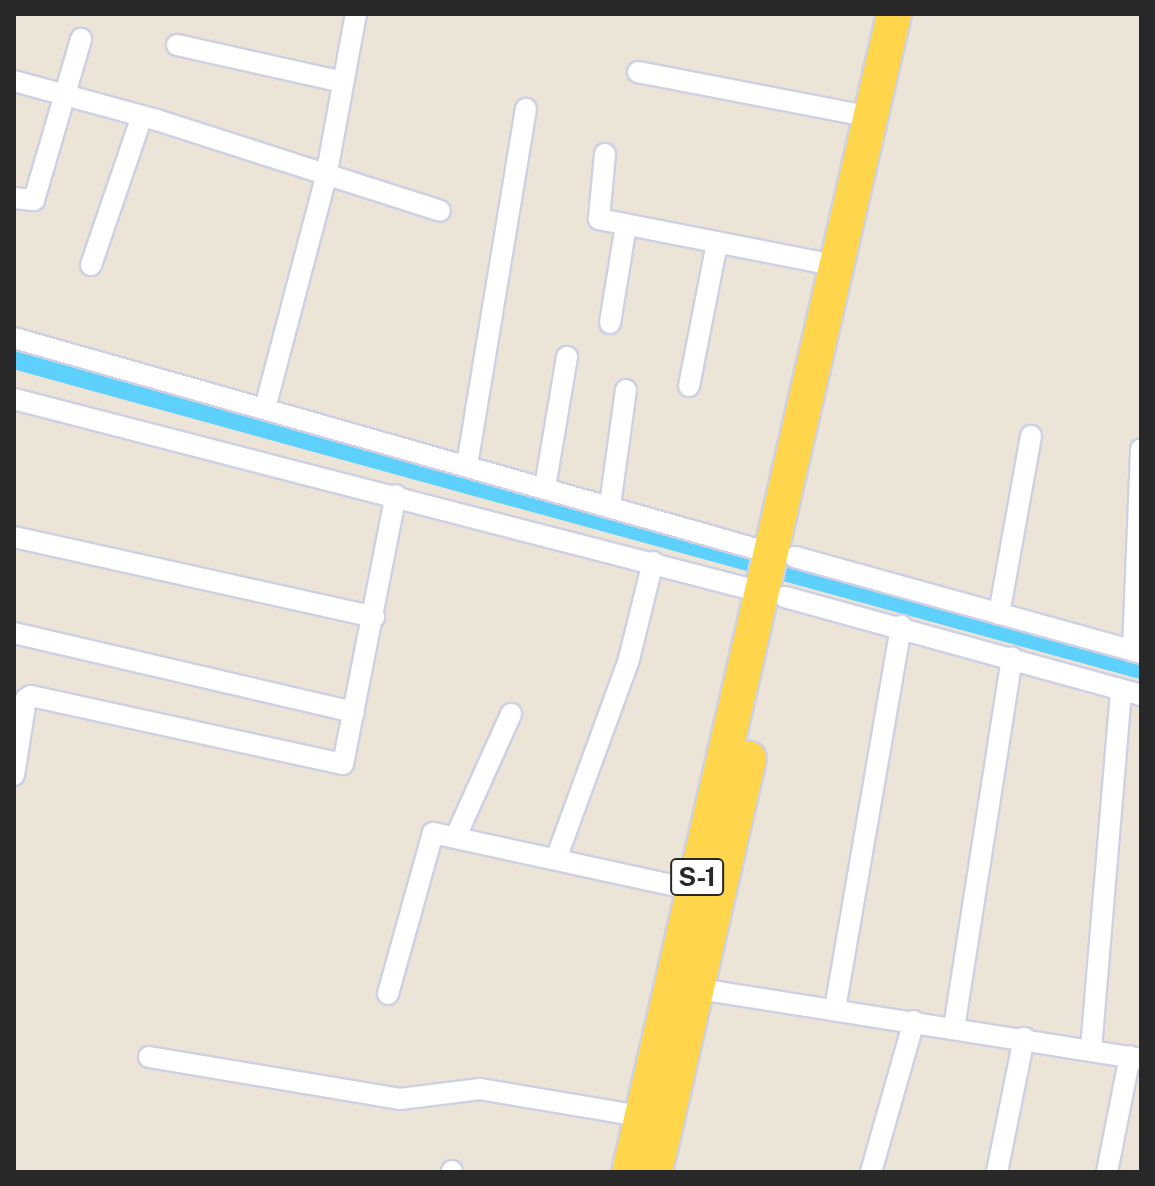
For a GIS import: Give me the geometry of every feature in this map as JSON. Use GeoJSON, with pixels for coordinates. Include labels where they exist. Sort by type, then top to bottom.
{"type":"FeatureCollection","features":[{"type":"Feature","properties":{"kind":"main road","name":"S-1"},"geometry":{"type":"LineString","coordinates":[[629,1172],[653,1099],[699,989],[838,266],[894,14]]}},
{"type":"Feature","properties":{"kind":"main road","name":"S-1"},"geometry":{"type":"LineString","coordinates":[[655,1172],[653,1099],[694,890],[779,578],[916,14]]}},
{"type":"Feature","properties":{"kind":"street"},"geometry":{"type":"LineString","coordinates":[[265,408],[326,177],[356,14]]}},
{"type":"Feature","properties":{"kind":"street"},"geometry":{"type":"LineString","coordinates":[[14,198],[34,200],[81,39]]}},
{"type":"Feature","properties":{"kind":"street"},"geometry":{"type":"LineString","coordinates":[[177,45],[342,82]]}},
{"type":"Feature","properties":{"kind":"street"},"geometry":{"type":"LineString","coordinates":[[638,72],[871,117]]}},
{"type":"Feature","properties":{"kind":"street"},"geometry":{"type":"LineString","coordinates":[[14,81],[142,116],[440,211]]}},
{"type":"Feature","properties":{"kind":"street"},"geometry":{"type":"LineString","coordinates":[[467,465],[526,109]]}},
{"type":"Feature","properties":{"kind":"street"},"geometry":{"type":"LineString","coordinates":[[91,265],[142,116]]}},
{"type":"Feature","properties":{"kind":"street"},"geometry":{"type":"LineString","coordinates":[[605,154],[596,215],[626,225],[838,266]]}},
{"type":"Feature","properties":{"kind":"street"},"geometry":{"type":"LineString","coordinates":[[610,323],[626,225]]}},
{"type":"Feature","properties":{"kind":"street"},"geometry":{"type":"LineString","coordinates":[[689,386],[717,243]]}},
{"type":"Feature","properties":{"kind":"street"},"geometry":{"type":"LineString","coordinates":[[14,338],[610,505],[779,578],[901,626],[1131,692],[1091,1049]]}},
{"type":"Feature","properties":{"kind":"street"},"geometry":{"type":"LineString","coordinates":[[545,487],[567,357]]}},
{"type":"Feature","properties":{"kind":"street"},"geometry":{"type":"LineString","coordinates":[[610,505],[626,390]]}},
{"type":"Feature","properties":{"kind":"street"},"geometry":{"type":"LineString","coordinates":[[14,399],[653,562],[779,578],[999,614],[1137,652],[1141,449]]}},
{"type":"Feature","properties":{"kind":"street"},"geometry":{"type":"LineString","coordinates":[[999,614],[1031,436]]}},
{"type":"Feature","properties":{"kind":"street"},"geometry":{"type":"LineString","coordinates":[[14,775],[26,699],[31,696],[343,764],[396,495]]}},
{"type":"Feature","properties":{"kind":"street"},"geometry":{"type":"LineString","coordinates":[[14,537],[374,617]]}},
{"type":"Feature","properties":{"kind":"street"},"geometry":{"type":"LineString","coordinates":[[556,859],[629,659],[653,562]]}},
{"type":"Feature","properties":{"kind":"street"},"geometry":{"type":"LineString","coordinates":[[835,1009],[901,626]]}},
{"type":"Feature","properties":{"kind":"street"},"geometry":{"type":"LineString","coordinates":[[14,633],[354,712]]}},
{"type":"Feature","properties":{"kind":"street"},"geometry":{"type":"LineString","coordinates":[[954,1028],[1012,658]]}},
{"type":"Feature","properties":{"kind":"street"},"geometry":{"type":"LineString","coordinates":[[456,836],[511,714]]}},
{"type":"Feature","properties":{"kind":"street"},"geometry":{"type":"LineString","coordinates":[[388,994],[433,833],[694,890]]}},
{"type":"Feature","properties":{"kind":"street"},"geometry":{"type":"LineString","coordinates":[[699,989],[1024,1038],[1135,1058],[1107,1172]]}},
{"type":"Feature","properties":{"kind":"street"},"geometry":{"type":"LineString","coordinates":[[871,1172],[914,1021]]}},
{"type":"Feature","properties":{"kind":"street"},"geometry":{"type":"LineString","coordinates":[[997,1172],[1024,1038]]}},
{"type":"Feature","properties":{"kind":"street"},"geometry":{"type":"LineString","coordinates":[[149,1057],[400,1099],[480,1089],[653,1099]]}},
{"type":"Feature","properties":{"kind":"waterway"},"geometry":{"type":"LineString","coordinates":[[14,357],[1141,667]]}}]}
